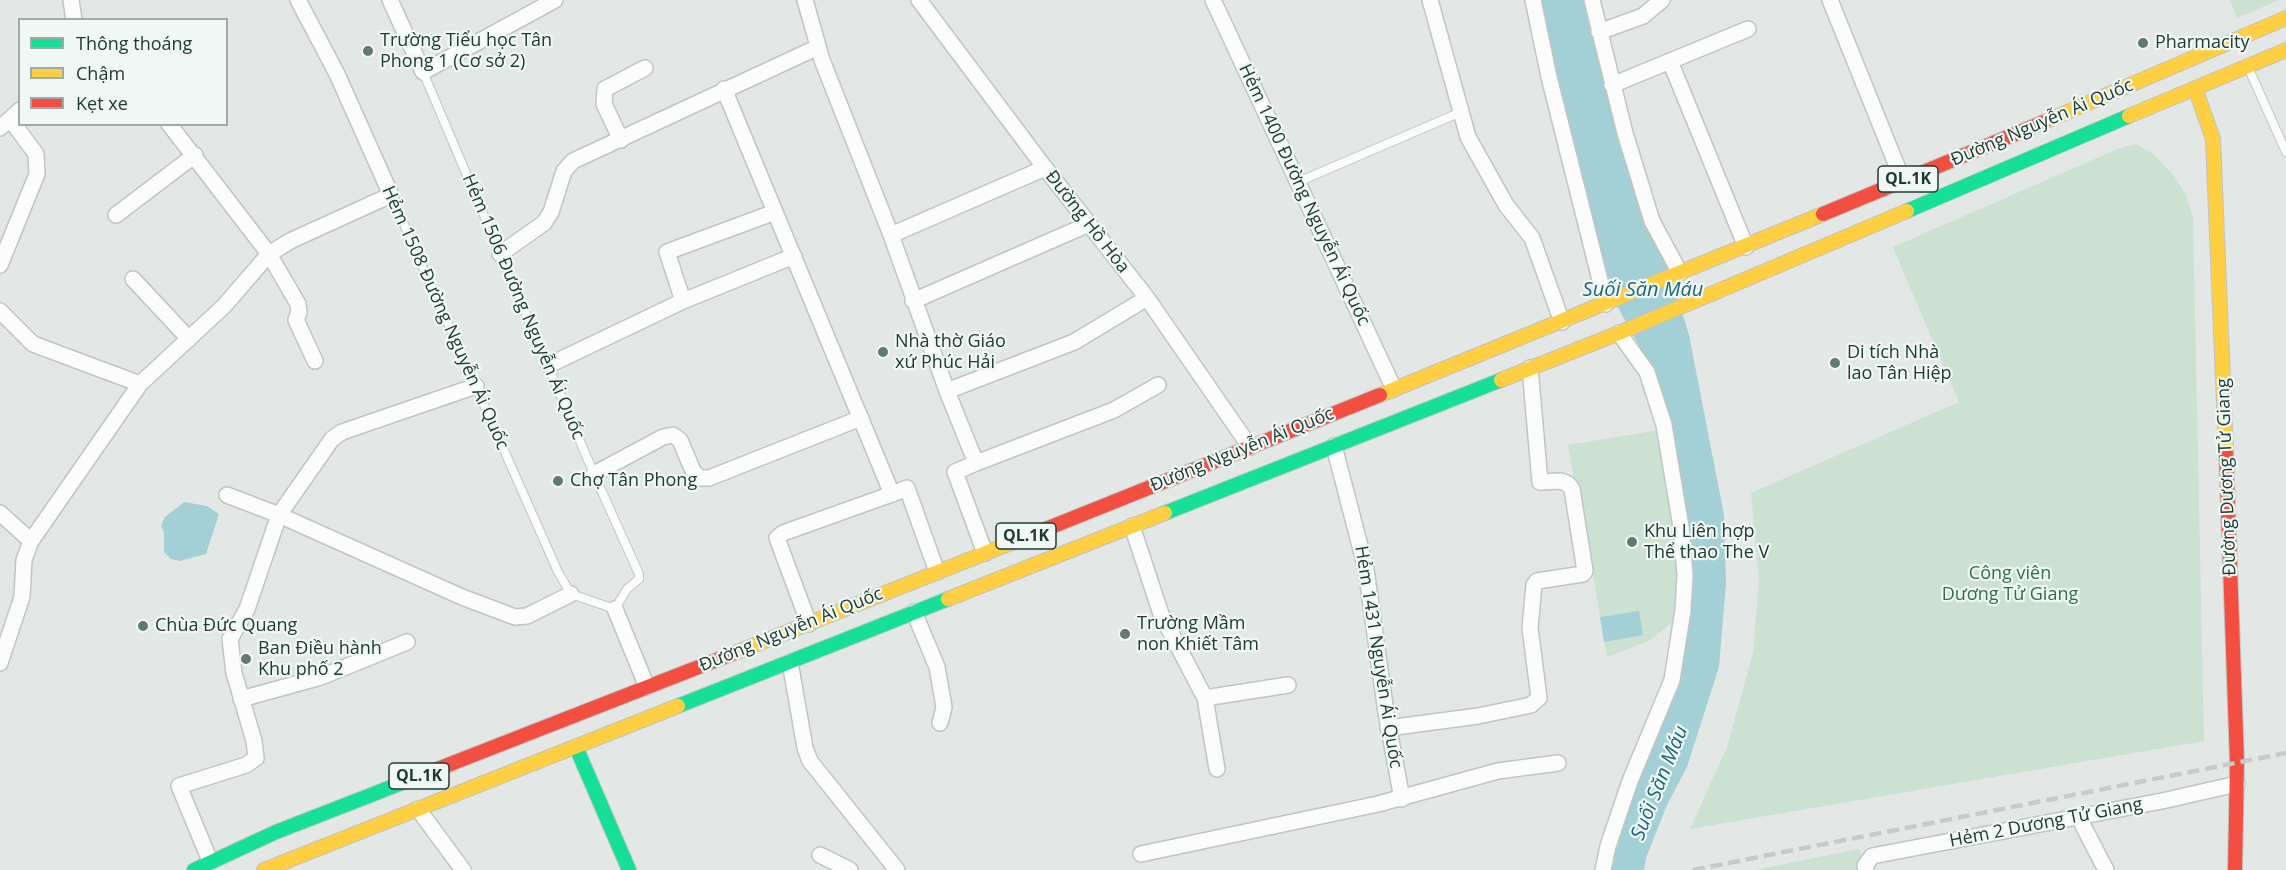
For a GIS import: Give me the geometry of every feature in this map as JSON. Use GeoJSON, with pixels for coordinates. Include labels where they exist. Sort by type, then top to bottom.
{"type":"FeatureCollection","features":[{"type":"Feature","properties":{"kind":"main road","name":"Đường Nguyễn Ái Quốc"},"geometry":{"type":"LineString","coordinates":[[264,870],[418,809],[570,733],[647,687],[1746,247],[2286,18]]}},
{"type":"Feature","properties":{"kind":"main road","name":"Đường Nguyễn Ái Quốc"},"geometry":{"type":"LineString","coordinates":[[194,870],[276,832],[570,733],[658,714],[1619,333],[2286,50]]}},
{"type":"Feature","properties":{"kind":"main road","name":"Đường Dương Tử Giang"},"geometry":{"type":"LineString","coordinates":[[2183,63],[2195,88],[2213,139],[2216,180],[2237,784],[2235,870]]}},
{"type":"Feature","properties":{"kind":"main road"},"geometry":{"type":"LineString","coordinates":[[1394,389],[1405,418]]}},
{"type":"Feature","properties":{"kind":"main road"},"geometry":{"type":"LineString","coordinates":[[647,687],[658,714]]}},
{"type":"Feature","properties":{"kind":"main road"},"geometry":{"type":"LineString","coordinates":[[570,733],[629,870]]}},
{"type":"Feature","properties":{"kind":"street"},"geometry":{"type":"LineString","coordinates":[[71,0],[74,18]]}},
{"type":"Feature","properties":{"kind":"street","name":"Hẻm 1508 Đường Nguyễn Ái Quốc"},"geometry":{"type":"LineString","coordinates":[[298,0],[337,74],[391,195]]}},
{"type":"Feature","properties":{"kind":"street","name":"Hẻm 1506 Đường Nguyễn Ái Quốc"},"geometry":{"type":"LineString","coordinates":[[390,0],[423,72]]}},
{"type":"Feature","properties":{"kind":"street"},"geometry":{"type":"LineString","coordinates":[[423,72],[555,0]]}},
{"type":"Feature","properties":{"kind":"street"},"geometry":{"type":"LineString","coordinates":[[805,0],[818,47],[891,235],[947,392],[976,463]]}},
{"type":"Feature","properties":{"kind":"street","name":"Đường Hồ Hòa"},"geometry":{"type":"LineString","coordinates":[[919,0],[1045,168],[1147,298],[1250,447]]}},
{"type":"Feature","properties":{"kind":"street","name":"Hẻm 1400 Đường Nguyễn Ái Quốc"},"geometry":{"type":"LineString","coordinates":[[1214,0],[1394,389]]}},
{"type":"Feature","properties":{"kind":"street"},"geometry":{"type":"LineString","coordinates":[[1430,0],[1473,149],[1506,205],[1532,238],[1562,322]]}},
{"type":"Feature","properties":{"kind":"street"},"geometry":{"type":"LineString","coordinates":[[1533,0],[1549,77],[1606,304]]}},
{"type":"Feature","properties":{"kind":"street"},"geometry":{"type":"LineString","coordinates":[[1592,0],[1612,84],[1652,221],[1680,273]]}},
{"type":"Feature","properties":{"kind":"street"},"geometry":{"type":"LineString","coordinates":[[1599,32],[1643,16],[1662,0]]}},
{"type":"Feature","properties":{"kind":"street"},"geometry":{"type":"LineString","coordinates":[[1830,0],[1903,181]]}},
{"type":"Feature","properties":{"kind":"street"},"geometry":{"type":"LineString","coordinates":[[1612,84],[1748,29]]}},
{"type":"Feature","properties":{"kind":"street"},"geometry":{"type":"LineString","coordinates":[[500,255],[544,223],[551,212],[561,176],[579,157],[621,140],[818,47]]}},
{"type":"Feature","properties":{"kind":"street"},"geometry":{"type":"LineString","coordinates":[[1670,61],[1746,247]]}},
{"type":"Feature","properties":{"kind":"street"},"geometry":{"type":"LineString","coordinates":[[621,140],[604,104],[604,89],[645,68]]}},
{"type":"Feature","properties":{"kind":"street"},"geometry":{"type":"LineString","coordinates":[[724,90],[892,494]]}},
{"type":"Feature","properties":{"kind":"street"},"geometry":{"type":"LineString","coordinates":[[0,265],[37,174],[36,154],[10,119]]}},
{"type":"Feature","properties":{"kind":"street"},"geometry":{"type":"LineString","coordinates":[[171,126],[269,254],[298,304],[296,320],[315,361]]}},
{"type":"Feature","properties":{"kind":"street"},"geometry":{"type":"LineString","coordinates":[[116,215],[195,155]]}},
{"type":"Feature","properties":{"kind":"street"},"geometry":{"type":"LineString","coordinates":[[891,235],[1045,168]]}},
{"type":"Feature","properties":{"kind":"street"},"geometry":{"type":"LineString","coordinates":[[0,663],[22,597],[24,560],[31,541],[140,384],[224,306],[269,254],[290,241],[391,195]]}},
{"type":"Feature","properties":{"kind":"street"},"geometry":{"type":"LineString","coordinates":[[683,301],[667,252],[775,212]]}},
{"type":"Feature","properties":{"kind":"street"},"geometry":{"type":"LineString","coordinates":[[913,301],[1089,224]]}},
{"type":"Feature","properties":{"kind":"street"},"geometry":{"type":"LineString","coordinates":[[549,365],[683,301],[794,256]]}},
{"type":"Feature","properties":{"kind":"street"},"geometry":{"type":"LineString","coordinates":[[133,279],[189,339]]}},
{"type":"Feature","properties":{"kind":"street"},"geometry":{"type":"LineString","coordinates":[[947,392],[1074,342],[1147,298]]}},
{"type":"Feature","properties":{"kind":"street"},"geometry":{"type":"LineString","coordinates":[[0,311],[33,344],[140,384]]}},
{"type":"Feature","properties":{"kind":"street"},"geometry":{"type":"LineString","coordinates":[[1603,870],[1630,781],[1672,680],[1683,610],[1685,575],[1681,527],[1664,425],[1647,372],[1619,333]]}},
{"type":"Feature","properties":{"kind":"street"},"geometry":{"type":"LineString","coordinates":[[1388,728],[1478,716],[1531,705],[1539,698],[1530,628],[1534,585],[1537,581],[1583,574],[1585,571],[1572,489],[1561,481],[1540,482],[1530,368]]}},
{"type":"Feature","properties":{"kind":"street"},"geometry":{"type":"LineString","coordinates":[[985,553],[955,472],[1113,410],[1158,385]]}},
{"type":"Feature","properties":{"kind":"street"},"geometry":{"type":"LineString","coordinates":[[210,861],[179,786],[246,765],[256,758],[230,653],[230,639],[247,609],[255,579],[279,515],[332,439],[342,432],[476,386]]}},
{"type":"Feature","properties":{"kind":"street"},"geometry":{"type":"LineString","coordinates":[[594,474],[663,437],[673,435],[680,440],[693,471],[699,478],[709,478],[861,418]]}},
{"type":"Feature","properties":{"kind":"street","name":"Hẻm 1431 Nguyễn Ái Quốc"},"geometry":{"type":"LineString","coordinates":[[1334,446],[1366,568],[1388,728],[1402,799]]}},
{"type":"Feature","properties":{"kind":"street"},"geometry":{"type":"LineString","coordinates":[[809,624],[777,538],[783,533],[907,488],[938,572]]}},
{"type":"Feature","properties":{"kind":"street"},"geometry":{"type":"LineString","coordinates":[[227,495],[279,515],[431,584],[515,616],[527,616],[571,594]]}},
{"type":"Feature","properties":{"kind":"street"},"geometry":{"type":"LineString","coordinates":[[0,513],[31,541]]}},
{"type":"Feature","properties":{"kind":"street"},"geometry":{"type":"LineString","coordinates":[[1132,526],[1161,614],[1205,698],[1217,769]]}},
{"type":"Feature","properties":{"kind":"street"},"geometry":{"type":"LineString","coordinates":[[615,609],[647,687]]}},
{"type":"Feature","properties":{"kind":"street"},"geometry":{"type":"LineString","coordinates":[[914,612],[937,668],[944,707],[940,723]]}},
{"type":"Feature","properties":{"kind":"street"},"geometry":{"type":"LineString","coordinates":[[242,699],[321,677],[407,642]]}},
{"type":"Feature","properties":{"kind":"street"},"geometry":{"type":"LineString","coordinates":[[790,662],[805,748],[810,761],[897,870]]}},
{"type":"Feature","properties":{"kind":"street"},"geometry":{"type":"LineString","coordinates":[[1205,698],[1288,685]]}},
{"type":"Feature","properties":{"kind":"street"},"geometry":{"type":"LineString","coordinates":[[1141,854],[1402,799],[1498,771],[1558,763]]}},
{"type":"Feature","properties":{"kind":"street","name":"Hẻm 2 Dương Tử Giang"},"geometry":{"type":"LineString","coordinates":[[1866,870],[1865,866],[1872,856],[2162,801],[2237,784]]}},
{"type":"Feature","properties":{"kind":"street"},"geometry":{"type":"LineString","coordinates":[[418,809],[463,870]]}},
{"type":"Feature","properties":{"kind":"street"},"geometry":{"type":"LineString","coordinates":[[2078,816],[2106,870]]}},
{"type":"Feature","properties":{"kind":"street"},"geometry":{"type":"LineString","coordinates":[[820,855],[850,870]]}},
{"type":"Feature","properties":{"kind":"lane"},"geometry":{"type":"LineString","coordinates":[[2247,66],[2286,152]]}},
{"type":"Feature","properties":{"kind":"lane","name":"Hẻm 1506 Đường Nguyễn Ái Quốc"},"geometry":{"type":"LineString","coordinates":[[423,72],[594,474],[639,574],[639,579],[627,589],[615,609]]}},
{"type":"Feature","properties":{"kind":"lane"},"geometry":{"type":"LineString","coordinates":[[1298,182],[1461,112]]}},
{"type":"Feature","properties":{"kind":"lane","name":"Hẻm 1508 Đường Nguyễn Ái Quốc"},"geometry":{"type":"LineString","coordinates":[[391,195],[558,572],[571,594]]}},
{"type":"Feature","properties":{"kind":"lane"},"geometry":{"type":"LineString","coordinates":[[571,594],[615,609]]}},
{"type":"Feature","properties":{"kind":"green space"},"geometry":{"type":"Polygon","coordinates":[[[2230,0],[2279,0],[2237,18],[2230,0]]]}},
{"type":"Feature","properties":{"kind":"green space","name":"Công viên Dương Tử Giang"},"geometry":{"type":"Polygon","coordinates":[[[2136,144],[2153,154],[2174,176],[2186,195],[2193,218],[2204,741],[1690,829],[1727,747],[1753,653],[1759,580],[1751,493],[1959,402],[1893,247],[2120,148],[2136,144]]]}},
{"type":"Feature","properties":{"kind":"green space","name":"Khu Liên hợp Thể thao The V"},"geometry":{"type":"Polygon","coordinates":[[[1659,430],[1676,534],[1678,576],[1676,620],[1649,641],[1607,657],[1578,487],[1574,480],[1568,445],[1659,430]]]}},
{"type":"Feature","properties":{"kind":"green space"},"geometry":{"type":"Polygon","coordinates":[[[1859,849],[1863,857],[1859,870],[1755,870],[1859,849]]]}},
{"type":"Feature","properties":{"kind":"water","name":"Suối Săn Máu"},"geometry":{"type":"Polygon","coordinates":[[[1540,0],[1586,0],[1689,335],[1724,515],[1726,583],[1719,667],[1687,767],[1667,805],[1646,858],[1644,870],[1610,870],[1690,611],[1653,371],[1615,302],[1561,100],[1540,0]]]}},
{"type":"Feature","properties":{"kind":"water"},"geometry":{"type":"Polygon","coordinates":[[[184,502],[207,506],[219,514],[206,554],[180,561],[171,559],[164,552],[164,533],[161,526],[165,517],[184,502]]]}},
{"type":"Feature","properties":{"kind":"water"},"geometry":{"type":"Polygon","coordinates":[[[1639,611],[1643,635],[1604,642],[1600,617],[1639,611]]]}},
{"type":"Feature","properties":{"kind":"railway"},"geometry":{"type":"LineString","coordinates":[[1693,870],[2286,753]]}},
{"type":"Feature","properties":{"kind":"traffic: fast"},"geometry":{"type":"LineString","coordinates":[[1907,211],[2129,116]]}},
{"type":"Feature","properties":{"kind":"traffic: fast"},"geometry":{"type":"LineString","coordinates":[[1165,513],[1501,380]]}},
{"type":"Feature","properties":{"kind":"traffic: fast"},"geometry":{"type":"LineString","coordinates":[[678,706],[948,599]]}},
{"type":"Feature","properties":{"kind":"traffic: fast"},"geometry":{"type":"LineString","coordinates":[[576,747],[629,870]]}},
{"type":"Feature","properties":{"kind":"traffic: fast"},"geometry":{"type":"LineString","coordinates":[[194,870],[276,832],[412,779]]}},
{"type":"Feature","properties":{"kind":"traffic: slow"},"geometry":{"type":"LineString","coordinates":[[2044,122],[2286,18]]}},
{"type":"Feature","properties":{"kind":"traffic: slow"},"geometry":{"type":"LineString","coordinates":[[2129,116],[2286,50]]}},
{"type":"Feature","properties":{"kind":"traffic: slow"},"geometry":{"type":"LineString","coordinates":[[2195,88],[2213,139],[2226,452]]}},
{"type":"Feature","properties":{"kind":"traffic: slow"},"geometry":{"type":"LineString","coordinates":[[1501,380],[1619,333],[1907,211]]}},
{"type":"Feature","properties":{"kind":"traffic: slow"},"geometry":{"type":"LineString","coordinates":[[1380,395],[1823,214]]}},
{"type":"Feature","properties":{"kind":"traffic: slow"},"geometry":{"type":"LineString","coordinates":[[948,599],[1165,513]]}},
{"type":"Feature","properties":{"kind":"traffic: slow"},"geometry":{"type":"LineString","coordinates":[[732,654],[1026,537]]}},
{"type":"Feature","properties":{"kind":"traffic: slow"},"geometry":{"type":"LineString","coordinates":[[264,870],[678,706]]}},
{"type":"Feature","properties":{"kind":"traffic: jam"},"geometry":{"type":"LineString","coordinates":[[1823,214],[2044,122]]}},
{"type":"Feature","properties":{"kind":"traffic: jam"},"geometry":{"type":"LineString","coordinates":[[1026,537],[1380,395]]}},
{"type":"Feature","properties":{"kind":"traffic: jam"},"geometry":{"type":"LineString","coordinates":[[2226,452],[2237,762],[2235,870]]}},
{"type":"Feature","properties":{"kind":"traffic: jam"},"geometry":{"type":"LineString","coordinates":[[412,779],[732,654]]}},
{"type":"Feature","properties":{"kind":"place","name":"Pharmacity"},"geometry":{"type":"Point","coordinates":[2143,43]}},
{"type":"Feature","properties":{"kind":"place","name":"Trường Tiểu học Tân Phong 1 (Cơ sở 2)"},"geometry":{"type":"Point","coordinates":[368,51]}},
{"type":"Feature","properties":{"kind":"place","name":"Nhà thờ Giáo xứ Phúc Hải"},"geometry":{"type":"Point","coordinates":[883,352]}},
{"type":"Feature","properties":{"kind":"place","name":"Di tích Nhà lao Tân Hiệp"},"geometry":{"type":"Point","coordinates":[1835,363]}},
{"type":"Feature","properties":{"kind":"place","name":"Chợ Tân Phong"},"geometry":{"type":"Point","coordinates":[558,481]}},
{"type":"Feature","properties":{"kind":"place","name":"Khu Liên hợp Thể thao The V"},"geometry":{"type":"Point","coordinates":[1632,542]}},
{"type":"Feature","properties":{"kind":"place","name":"Chùa Đức Quang"},"geometry":{"type":"Point","coordinates":[143,626]}},
{"type":"Feature","properties":{"kind":"place","name":"Trường Mầm non Khiết Tâm"},"geometry":{"type":"Point","coordinates":[1125,634]}},
{"type":"Feature","properties":{"kind":"place","name":"Ban Điều hành Khu phố 2"},"geometry":{"type":"Point","coordinates":[246,659]}}]}
